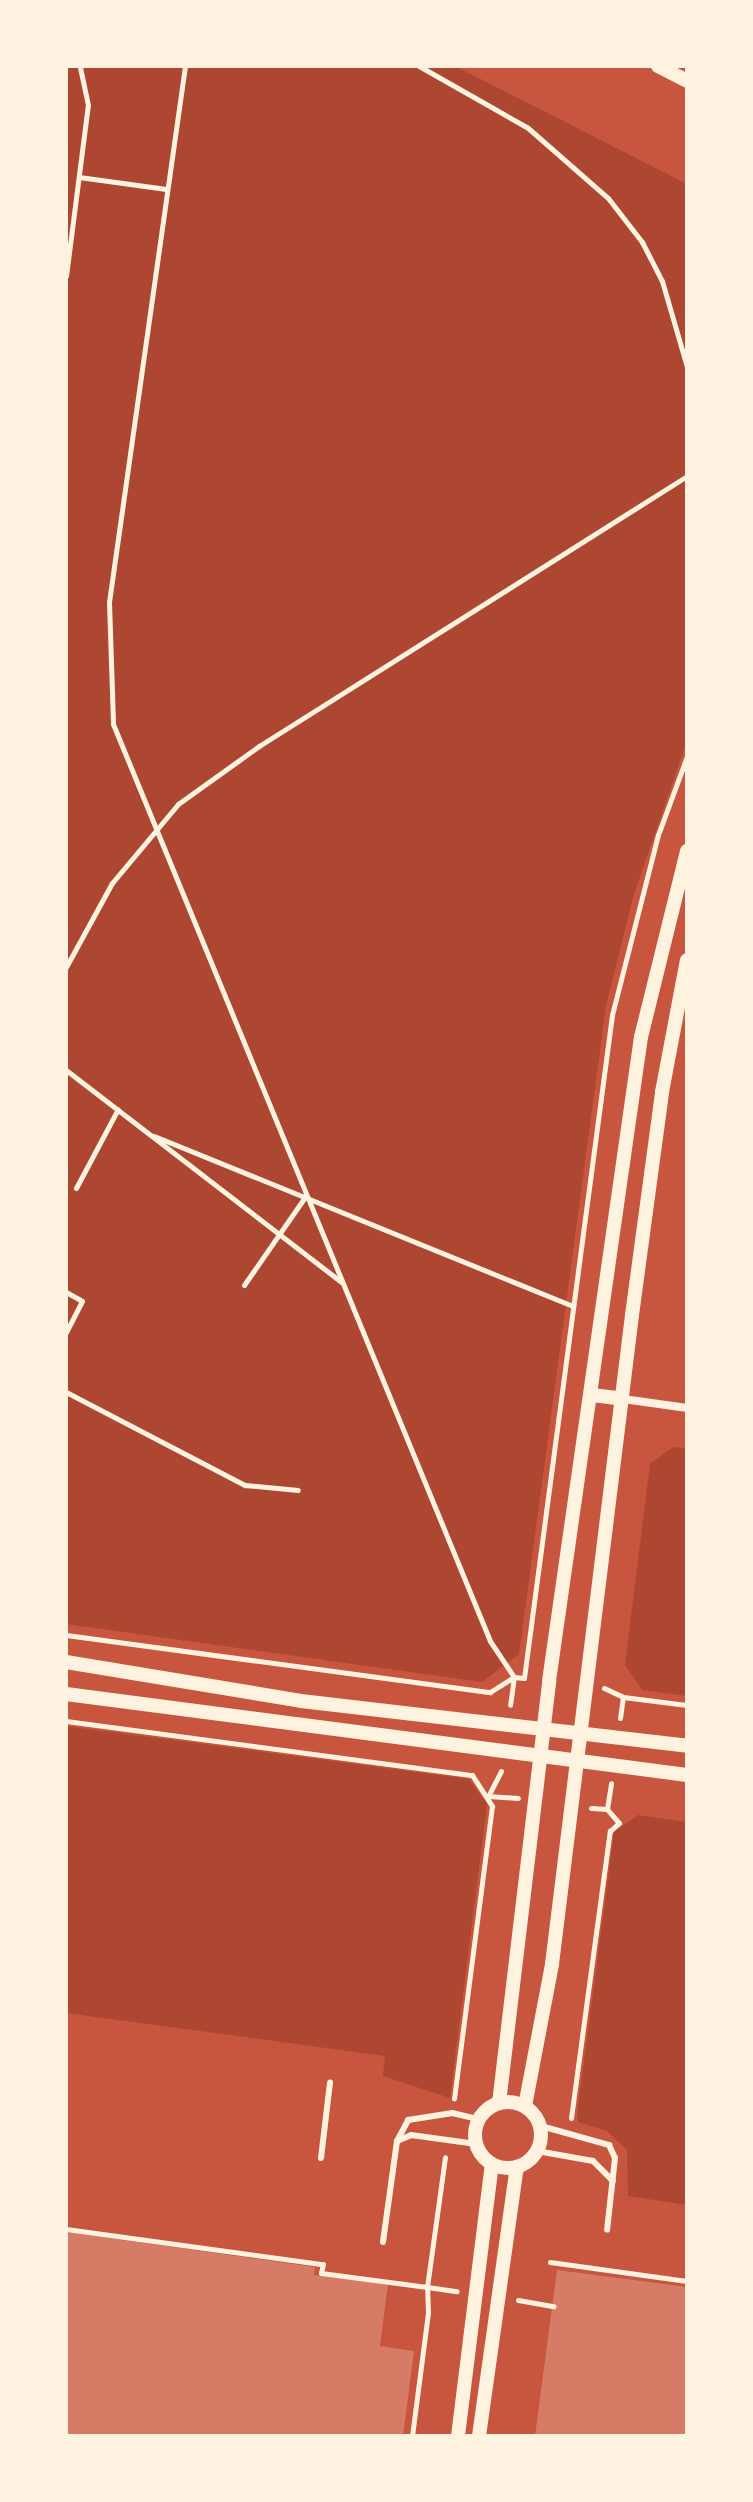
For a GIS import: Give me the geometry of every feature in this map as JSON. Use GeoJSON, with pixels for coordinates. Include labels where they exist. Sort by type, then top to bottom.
{"type":"FeatureCollection","features":[{"type":"Feature","properties":{"kind":"street"},"geometry":{"type":"LineString","coordinates":[[658,66],[687,81]]}},
{"type":"Feature","properties":{"kind":"street"},"geometry":{"type":"LineString","coordinates":[[517,2167],[492,2164],[476,2144],[479,2119],[499,2103],[544,1728],[641,1037],[687,851]]}},
{"type":"Feature","properties":{"kind":"street"},"geometry":{"type":"LineString","coordinates":[[525,2106],[552,1964],[662,1092],[687,960]]}},
{"type":"Feature","properties":{"kind":"street"},"geometry":{"type":"LineString","coordinates":[[592,1395],[687,1408]]}},
{"type":"Feature","properties":{"kind":"street"},"geometry":{"type":"LineString","coordinates":[[66,1662],[301,1701],[687,1746]]}},
{"type":"Feature","properties":{"kind":"street"},"geometry":{"type":"LineString","coordinates":[[66,1694],[687,1775]]}},
{"type":"Feature","properties":{"kind":"street"},"geometry":{"type":"LineString","coordinates":[[479,2436],[517,2167],[537,2151],[541,2126],[525,2106],[499,2103]]}},
{"type":"Feature","properties":{"kind":"street"},"geometry":{"type":"LineString","coordinates":[[458,2436],[492,2164]]}},
{"type":"Feature","properties":{"kind":"lane"},"geometry":{"type":"LineString","coordinates":[[321,2158],[330,2083]]}},
{"type":"Feature","properties":{"kind":"lane"},"geometry":{"type":"LineString","coordinates":[[383,2242],[397,2141],[408,2120],[452,2113],[479,2119]]}},
{"type":"Feature","properties":{"kind":"lane"},"geometry":{"type":"LineString","coordinates":[[541,2126],[569,2131],[609,2145],[615,2158],[607,2230]]}},
{"type":"Feature","properties":{"kind":"lane"},"geometry":{"type":"LineString","coordinates":[[397,2141],[411,2135],[476,2144]]}},
{"type":"Feature","properties":{"kind":"lane"},"geometry":{"type":"LineString","coordinates":[[537,2151],[593,2161],[613,2181]]}},
{"type":"Feature","properties":{"kind":"path"},"geometry":{"type":"LineString","coordinates":[[66,276],[88,105],[80,66]]}},
{"type":"Feature","properties":{"kind":"path"},"geometry":{"type":"LineString","coordinates":[[185,66],[109,602],[113,724],[490,1641],[514,1677]]}},
{"type":"Feature","properties":{"kind":"path"},"geometry":{"type":"LineString","coordinates":[[419,66],[528,128],[608,198],[642,242],[662,281],[687,367]]}},
{"type":"Feature","properties":{"kind":"path"},"geometry":{"type":"LineString","coordinates":[[79,177],[166,189]]}},
{"type":"Feature","properties":{"kind":"path"},"geometry":{"type":"LineString","coordinates":[[66,967],[112,883],[178,804],[259,746],[687,476]]}},
{"type":"Feature","properties":{"kind":"path"},"geometry":{"type":"LineString","coordinates":[[66,1635],[490,1692],[514,1677],[524,1678],[612,1015],[658,835],[687,756]]}},
{"type":"Feature","properties":{"kind":"path"},"geometry":{"type":"LineString","coordinates":[[66,1070],[343,1284]]}},
{"type":"Feature","properties":{"kind":"path"},"geometry":{"type":"LineString","coordinates":[[76,1188],[118,1109]]}},
{"type":"Feature","properties":{"kind":"path"},"geometry":{"type":"LineString","coordinates":[[154,1136],[573,1306]]}},
{"type":"Feature","properties":{"kind":"path"},"geometry":{"type":"LineString","coordinates":[[244,1285],[282,1236],[306,1197]]}},
{"type":"Feature","properties":{"kind":"path"},"geometry":{"type":"LineString","coordinates":[[66,1292],[82,1301],[66,1332]]}},
{"type":"Feature","properties":{"kind":"path"},"geometry":{"type":"LineString","coordinates":[[66,1392],[245,1485],[298,1490]]}},
{"type":"Feature","properties":{"kind":"path"},"geometry":{"type":"LineString","coordinates":[[617,1737],[623,1697]]}},
{"type":"Feature","properties":{"kind":"path"},"geometry":{"type":"LineString","coordinates":[[66,1721],[472,1775],[492,1806],[452,2113]]}},
{"type":"Feature","properties":{"kind":"path"},"geometry":{"type":"LineString","coordinates":[[569,2131],[610,1831],[619,1823],[607,1809],[613,1766]]}},
{"type":"Feature","properties":{"kind":"path"},"geometry":{"type":"LineString","coordinates":[[66,2229],[323,2264],[321,2273],[427,2287],[447,2140]]}},
{"type":"Feature","properties":{"kind":"path"},"geometry":{"type":"LineString","coordinates":[[550,2262],[687,2281]]}},
{"type":"Feature","properties":{"kind":"path"},"geometry":{"type":"LineString","coordinates":[[412,2436],[428,2312]]}},
{"type":"Feature","properties":{"kind":"shaded area"},"geometry":{"type":"Polygon","coordinates":[[[66,66],[455,66],[687,184],[687,741],[633,897],[606,1006],[519,1654],[482,1682],[66,1624],[66,66]]]}},
{"type":"Feature","properties":{"kind":"shaded area"},"geometry":{"type":"Polygon","coordinates":[[[673,1447],[687,1449],[687,1696],[642,1690],[625,1665],[650,1464],[673,1447]]]}},
{"type":"Feature","properties":{"kind":"shaded area"},"geometry":{"type":"Polygon","coordinates":[[[66,1726],[469,1779],[487,1804],[450,2098],[383,2076],[385,2056],[66,2013],[66,1726]]]}},
{"type":"Feature","properties":{"kind":"shaded area"},"geometry":{"type":"Polygon","coordinates":[[[638,1815],[687,1822],[687,2205],[628,2196],[627,2150],[607,2131],[578,2122],[577,2115],[614,1832],[638,1815]]]}},
{"type":"Feature","properties":{"kind":"building"},"geometry":{"type":"Polygon","coordinates":[[[66,2232],[315,2267],[314,2275],[388,2284],[380,2346],[414,2351],[403,2436],[66,2436],[66,2232]]]}},
{"type":"Feature","properties":{"kind":"building"},"geometry":{"type":"Polygon","coordinates":[[[557,2270],[687,2287],[687,2436],[535,2436],[557,2270]]]}}]}
